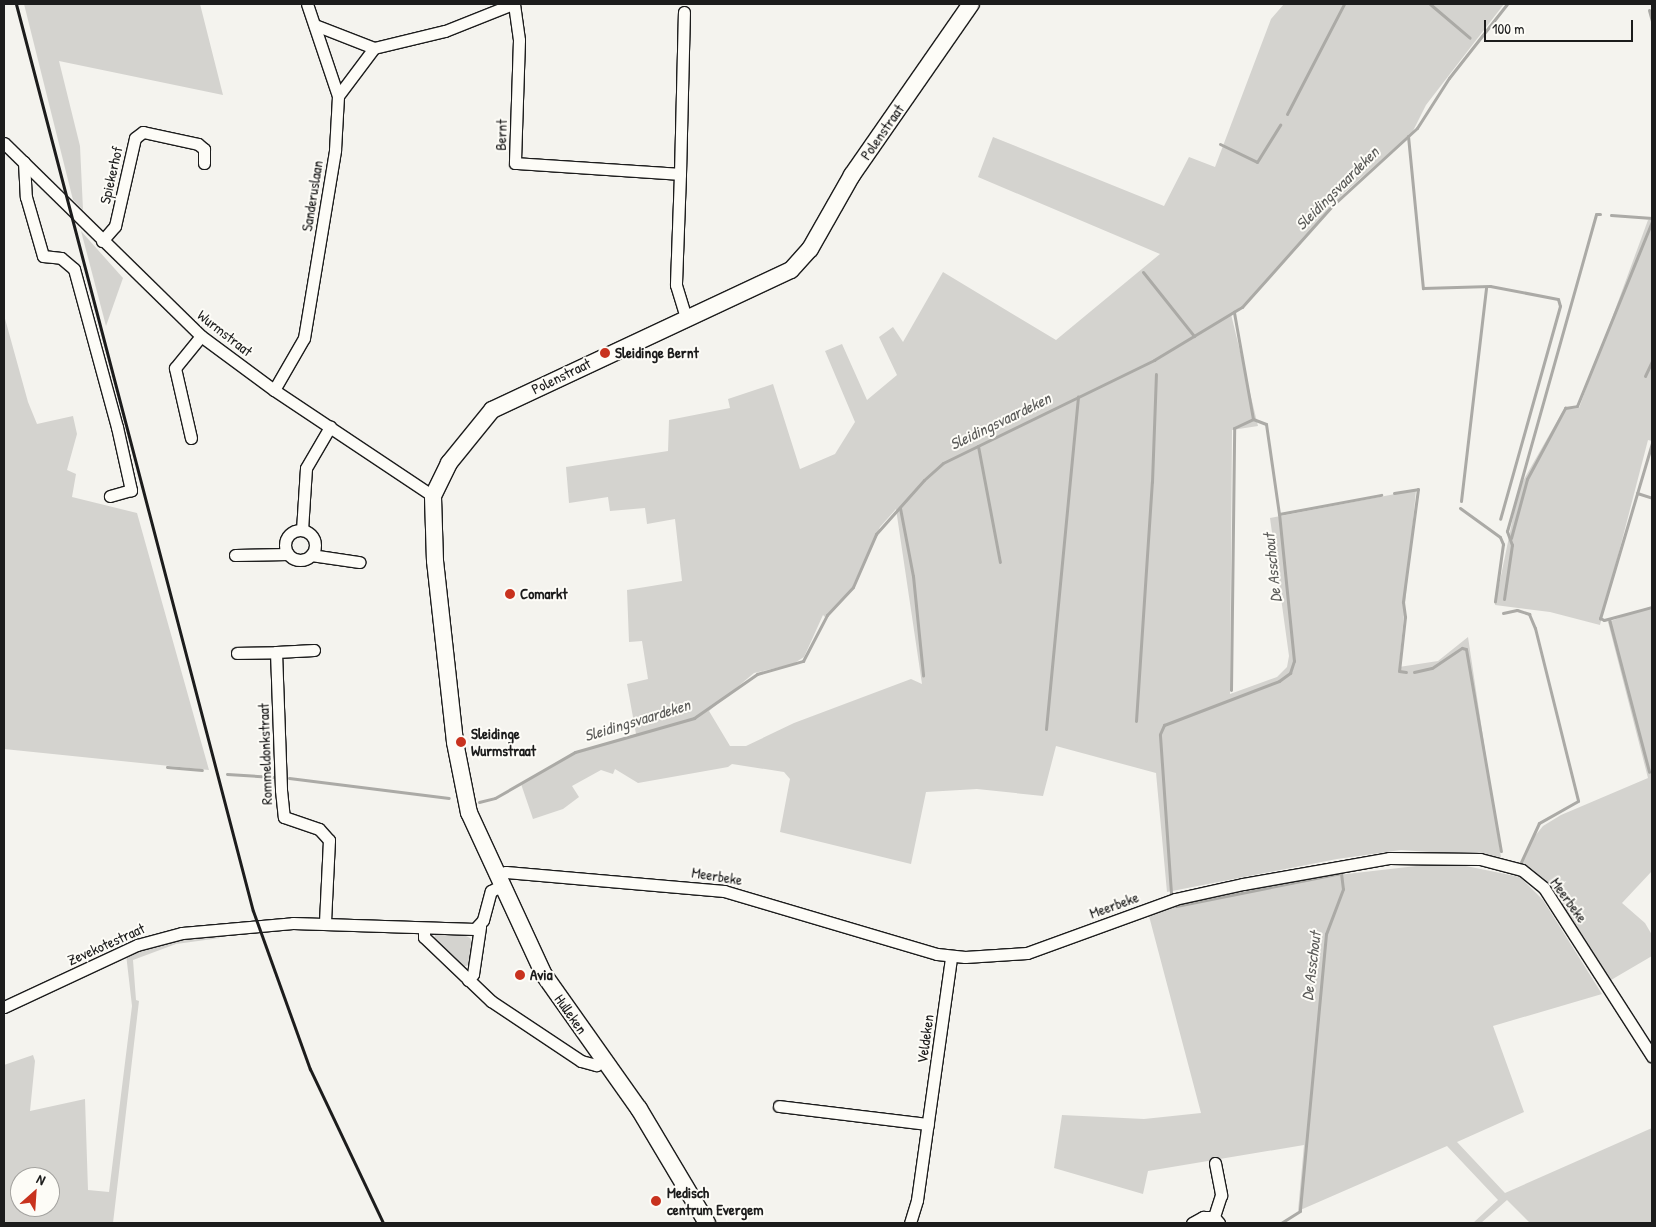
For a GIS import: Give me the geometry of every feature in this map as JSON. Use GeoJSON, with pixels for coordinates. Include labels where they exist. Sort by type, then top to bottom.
{"type":"FeatureCollection","features":[{"type":"Feature","properties":{"kind":"main road","name":"Polenstraat"},"geometry":{"type":"LineString","coordinates":[[432,496],[449,462],[492,410],[686,318],[780,277],[802,259],[852,175],[971,4]]}},
{"type":"Feature","properties":{"kind":"main road","name":"Hulleken"},"geometry":{"type":"LineString","coordinates":[[432,496],[437,579],[455,742],[465,798],[498,881],[544,975],[651,1128],[707,1223]]}},
{"type":"Feature","properties":{"kind":"street","name":"Sanderuslaan"},"geometry":{"type":"LineString","coordinates":[[274,390],[304,338],[335,150],[338,96],[307,4]]}},
{"type":"Feature","properties":{"kind":"street"},"geometry":{"type":"LineString","coordinates":[[315,25],[374,48],[445,31],[514,4]]}},
{"type":"Feature","properties":{"kind":"street","name":"Bernt"},"geometry":{"type":"LineString","coordinates":[[514,4],[519,40],[515,163],[680,174]]}},
{"type":"Feature","properties":{"kind":"street"},"geometry":{"type":"LineString","coordinates":[[684,12],[676,285],[686,318]]}},
{"type":"Feature","properties":{"kind":"street"},"geometry":{"type":"LineString","coordinates":[[338,96],[374,48]]}},
{"type":"Feature","properties":{"kind":"street","name":"Spiekerhof"},"geometry":{"type":"LineString","coordinates":[[102,241],[115,226],[135,138],[143,132],[198,144],[204,149],[204,163]]}},
{"type":"Feature","properties":{"kind":"street","name":"Wurmstraat"},"geometry":{"type":"LineString","coordinates":[[4,143],[201,336],[274,390],[432,496]]}},
{"type":"Feature","properties":{"kind":"street"},"geometry":{"type":"LineString","coordinates":[[24,162],[26,196],[43,256],[61,258],[74,269],[117,427],[131,490],[110,496]]}},
{"type":"Feature","properties":{"kind":"street"},"geometry":{"type":"LineString","coordinates":[[192,438],[175,368],[201,336]]}},
{"type":"Feature","properties":{"kind":"street"},"geometry":{"type":"LineString","coordinates":[[302,530],[306,468],[330,427]]}},
{"type":"Feature","properties":{"kind":"street"},"geometry":{"type":"LineString","coordinates":[[288,554],[287,538],[294,531],[302,530],[314,540],[311,555]]}},
{"type":"Feature","properties":{"kind":"street"},"geometry":{"type":"LineString","coordinates":[[235,555],[288,554],[302,560],[311,555],[359,562]]}},
{"type":"Feature","properties":{"kind":"street"},"geometry":{"type":"LineString","coordinates":[[237,653],[314,650]]}},
{"type":"Feature","properties":{"kind":"street","name":"Rommeldonkstraat"},"geometry":{"type":"LineString","coordinates":[[276,652],[282,810],[287,820],[319,829],[329,840],[325,923]]}},
{"type":"Feature","properties":{"kind":"street","name":"Meerbeke"},"geometry":{"type":"LineString","coordinates":[[498,881],[506,872],[724,891],[951,957],[1027,953],[1175,899],[1243,884],[1389,858],[1480,859],[1522,870],[1544,888],[1652,1056]]}},
{"type":"Feature","properties":{"kind":"street"},"geometry":{"type":"LineString","coordinates":[[468,980],[473,974],[480,927],[491,891],[498,881]]}},
{"type":"Feature","properties":{"kind":"street"},"geometry":{"type":"LineString","coordinates":[[325,923],[424,929],[463,930],[480,927]]}},
{"type":"Feature","properties":{"kind":"street","name":"Zevekotestraat"},"geometry":{"type":"LineString","coordinates":[[4,1007],[152,939],[257,925],[325,923]]}},
{"type":"Feature","properties":{"kind":"street","name":"Hulleken"},"geometry":{"type":"LineString","coordinates":[[424,929],[424,937],[492,1001],[581,1061],[596,1065],[604,1059]]}},
{"type":"Feature","properties":{"kind":"street","name":"Veldeken"},"geometry":{"type":"LineString","coordinates":[[910,1223],[917,1200],[951,957]]}},
{"type":"Feature","properties":{"kind":"street"},"geometry":{"type":"LineString","coordinates":[[779,1106],[928,1124]]}},
{"type":"Feature","properties":{"kind":"street"},"geometry":{"type":"LineString","coordinates":[[1192,1223],[1204,1217],[1216,1220],[1221,1195],[1215,1163]]}},
{"type":"Feature","properties":{"kind":"shaded area"},"geometry":{"type":"Polygon","coordinates":[[[24,4],[200,4],[223,95],[59,61],[80,146],[83,210],[73,200],[24,4]]]}},
{"type":"Feature","properties":{"kind":"shaded area"},"geometry":{"type":"Polygon","coordinates":[[[1284,4],[1504,4],[1426,105],[1412,133],[1344,193],[1251,299],[1231,314],[1258,426],[1232,430],[1230,694],[1277,677],[1287,667],[1289,656],[1270,518],[1416,490],[1399,667],[1438,661],[1468,637],[1501,857],[1401,850],[1337,859],[1167,892],[1156,773],[1056,746],[1043,796],[977,789],[926,792],[911,864],[780,832],[790,779],[784,772],[732,764],[728,767],[638,783],[615,769],[613,774],[601,770],[572,786],[579,797],[563,809],[533,819],[521,784],[575,752],[636,734],[627,684],[648,679],[642,641],[629,642],[627,590],[682,581],[675,519],[647,524],[645,508],[610,511],[608,497],[569,503],[566,467],[668,451],[669,420],[730,408],[728,399],[773,384],[800,469],[835,454],[855,422],[825,351],[842,344],[867,400],[897,375],[879,337],[893,327],[903,342],[943,272],[1056,340],[1160,254],[978,177],[993,137],[1164,206],[1189,157],[1215,167],[1271,19],[1284,4]],[[896,509],[880,527],[851,590],[826,618],[823,615],[804,657],[793,664],[754,673],[709,711],[730,746],[746,746],[794,723],[911,679],[922,684],[896,509]]]}},
{"type":"Feature","properties":{"kind":"shaded area"},"geometry":{"type":"Polygon","coordinates":[[[1648,220],[1652,220],[1652,441],[1648,440],[1600,625],[1550,612],[1495,605],[1519,488],[1564,409],[1579,408],[1648,220]]]}},
{"type":"Feature","properties":{"kind":"shaded area"},"geometry":{"type":"Polygon","coordinates":[[[81,231],[123,278],[106,326],[81,231]]]}},
{"type":"Feature","properties":{"kind":"shaded area"},"geometry":{"type":"Polygon","coordinates":[[[4,315],[28,402],[37,424],[73,416],[77,434],[67,470],[76,474],[72,497],[137,513],[209,770],[4,749],[4,315]]]}},
{"type":"Feature","properties":{"kind":"shaded area"},"geometry":{"type":"Polygon","coordinates":[[[1652,606],[1652,871],[1622,903],[1645,923],[1652,935],[1652,956],[1611,980],[1549,885],[1533,870],[1521,865],[1534,837],[1543,826],[1561,815],[1648,778],[1608,622],[1652,606]]]}},
{"type":"Feature","properties":{"kind":"shaded area"},"geometry":{"type":"Polygon","coordinates":[[[1425,865],[1461,865],[1520,877],[1543,900],[1602,994],[1493,1026],[1524,1112],[1457,1142],[1505,1193],[1652,1128],[1652,1223],[1530,1223],[1507,1200],[1481,1223],[1473,1223],[1498,1200],[1447,1146],[1298,1211],[1304,1145],[1148,1171],[1143,1194],[1054,1168],[1062,1115],[1144,1119],[1201,1113],[1149,916],[1188,902],[1338,875],[1425,865]]]}},
{"type":"Feature","properties":{"kind":"shaded area"},"geometry":{"type":"Polygon","coordinates":[[[215,933],[220,938],[176,944],[133,960],[136,1000],[139,1001],[113,1223],[4,1223],[4,1065],[33,1055],[35,1061],[30,1111],[85,1099],[88,1190],[109,1192],[132,1006],[126,954],[158,941],[215,933]]]}},
{"type":"Feature","properties":{"kind":"shaded area"},"geometry":{"type":"Polygon","coordinates":[[[436,933],[462,934],[470,938],[473,942],[469,965],[462,967],[433,941],[436,933]]]}},
{"type":"Feature","properties":{"kind":"waterway"},"geometry":{"type":"LineString","coordinates":[[1287,114],[1344,4]]}},
{"type":"Feature","properties":{"kind":"waterway"},"geometry":{"type":"LineString","coordinates":[[1430,4],[1470,38]]}},
{"type":"Feature","properties":{"kind":"waterway","name":"Sleidingsvaardeken"},"geometry":{"type":"LineString","coordinates":[[479,802],[495,798],[575,752],[694,718],[757,674],[803,661],[827,615],[853,587],[876,534],[924,480],[943,463],[1154,360],[1242,307],[1333,205],[1417,128],[1449,78],[1507,4]]}},
{"type":"Feature","properties":{"kind":"waterway"},"geometry":{"type":"LineString","coordinates":[[1649,10],[1652,21]]}},
{"type":"Feature","properties":{"kind":"waterway"},"geometry":{"type":"LineString","coordinates":[[1220,144],[1257,162],[1280,125]]}},
{"type":"Feature","properties":{"kind":"waterway"},"geometry":{"type":"LineString","coordinates":[[1408,136],[1423,288],[1490,286],[1558,299],[1560,306],[1500,519]]}},
{"type":"Feature","properties":{"kind":"waterway"},"geometry":{"type":"LineString","coordinates":[[1504,599],[1512,545],[1507,531],[1596,214],[1600,214]]}},
{"type":"Feature","properties":{"kind":"waterway"},"geometry":{"type":"LineString","coordinates":[[1611,215],[1652,218]]}},
{"type":"Feature","properties":{"kind":"waterway"},"geometry":{"type":"LineString","coordinates":[[1511,538],[1527,479],[1565,408],[1577,406],[1652,221]]}},
{"type":"Feature","properties":{"kind":"waterway"},"geometry":{"type":"LineString","coordinates":[[1143,272],[1194,336]]}},
{"type":"Feature","properties":{"kind":"waterway"},"geometry":{"type":"LineString","coordinates":[[1461,501],[1486,287]]}},
{"type":"Feature","properties":{"kind":"waterway","name":"De Asschout"},"geometry":{"type":"LineString","coordinates":[[1171,893],[1160,734],[1164,725],[1279,681],[1290,673],[1294,661],[1279,514],[1266,424],[1253,419],[1234,312]]}},
{"type":"Feature","properties":{"kind":"waterway"},"geometry":{"type":"LineString","coordinates":[[1645,376],[1652,361]]}},
{"type":"Feature","properties":{"kind":"waterway"},"geometry":{"type":"LineString","coordinates":[[1136,721],[1152,482],[1156,374]]}},
{"type":"Feature","properties":{"kind":"waterway"},"geometry":{"type":"LineString","coordinates":[[1046,729],[1078,397]]}},
{"type":"Feature","properties":{"kind":"waterway"},"geometry":{"type":"LineString","coordinates":[[1231,690],[1234,428],[1253,419]]}},
{"type":"Feature","properties":{"kind":"waterway"},"geometry":{"type":"LineString","coordinates":[[1652,443],[1600,618],[1604,620],[1652,607]]}},
{"type":"Feature","properties":{"kind":"waterway"},"geometry":{"type":"LineString","coordinates":[[978,446],[1000,562]]}},
{"type":"Feature","properties":{"kind":"waterway"},"geometry":{"type":"LineString","coordinates":[[1394,493],[1418,489],[1403,602],[1405,617],[1399,671],[1406,672]]}},
{"type":"Feature","properties":{"kind":"waterway"},"geometry":{"type":"LineString","coordinates":[[1637,493],[1652,498]]}},
{"type":"Feature","properties":{"kind":"waterway"},"geometry":{"type":"LineString","coordinates":[[1279,514],[1381,495]]}},
{"type":"Feature","properties":{"kind":"waterway"},"geometry":{"type":"LineString","coordinates":[[900,508],[913,576],[923,675]]}},
{"type":"Feature","properties":{"kind":"waterway"},"geometry":{"type":"LineString","coordinates":[[1460,508],[1500,537],[1503,544],[1495,601]]}},
{"type":"Feature","properties":{"kind":"waterway"},"geometry":{"type":"LineString","coordinates":[[1503,613],[1517,610],[1529,614],[1535,628],[1578,801],[1539,823],[1521,862]]}},
{"type":"Feature","properties":{"kind":"waterway"},"geometry":{"type":"LineString","coordinates":[[1609,619],[1649,772]]}},
{"type":"Feature","properties":{"kind":"waterway"},"geometry":{"type":"LineString","coordinates":[[1414,672],[1432,668],[1462,648],[1466,649],[1501,851]]}},
{"type":"Feature","properties":{"kind":"waterway","name":"Sleidingsvaardeken"},"geometry":{"type":"LineString","coordinates":[[167,767],[202,770]]}},
{"type":"Feature","properties":{"kind":"waterway","name":"Sleidingsvaardeken"},"geometry":{"type":"LineString","coordinates":[[227,774],[273,777]]}},
{"type":"Feature","properties":{"kind":"waterway","name":"Sleidingsvaardeken"},"geometry":{"type":"LineString","coordinates":[[289,778],[449,798]]}},
{"type":"Feature","properties":{"kind":"waterway","name":"De Asschout"},"geometry":{"type":"LineString","coordinates":[[1176,906],[1341,873],[1343,889],[1326,934],[1300,1211],[1281,1223]]}},
{"type":"Feature","properties":{"kind":"railway"},"geometry":{"type":"LineString","coordinates":[[16,4],[253,911],[310,1069],[383,1223]]}},
{"type":"Feature","properties":{"kind":"place","name":"Sleidinge Bernt"},"geometry":{"type":"Point","coordinates":[605,353]}},
{"type":"Feature","properties":{"kind":"place","name":"Comarkt"},"geometry":{"type":"Point","coordinates":[510,594]}},
{"type":"Feature","properties":{"kind":"place","name":"Sleidinge Wurmstraat"},"geometry":{"type":"Point","coordinates":[461,742]}},
{"type":"Feature","properties":{"kind":"place","name":"Avia"},"geometry":{"type":"Point","coordinates":[520,975]}},
{"type":"Feature","properties":{"kind":"place","name":"Medisch centrum Evergem"},"geometry":{"type":"Point","coordinates":[656,1201]}}]}
